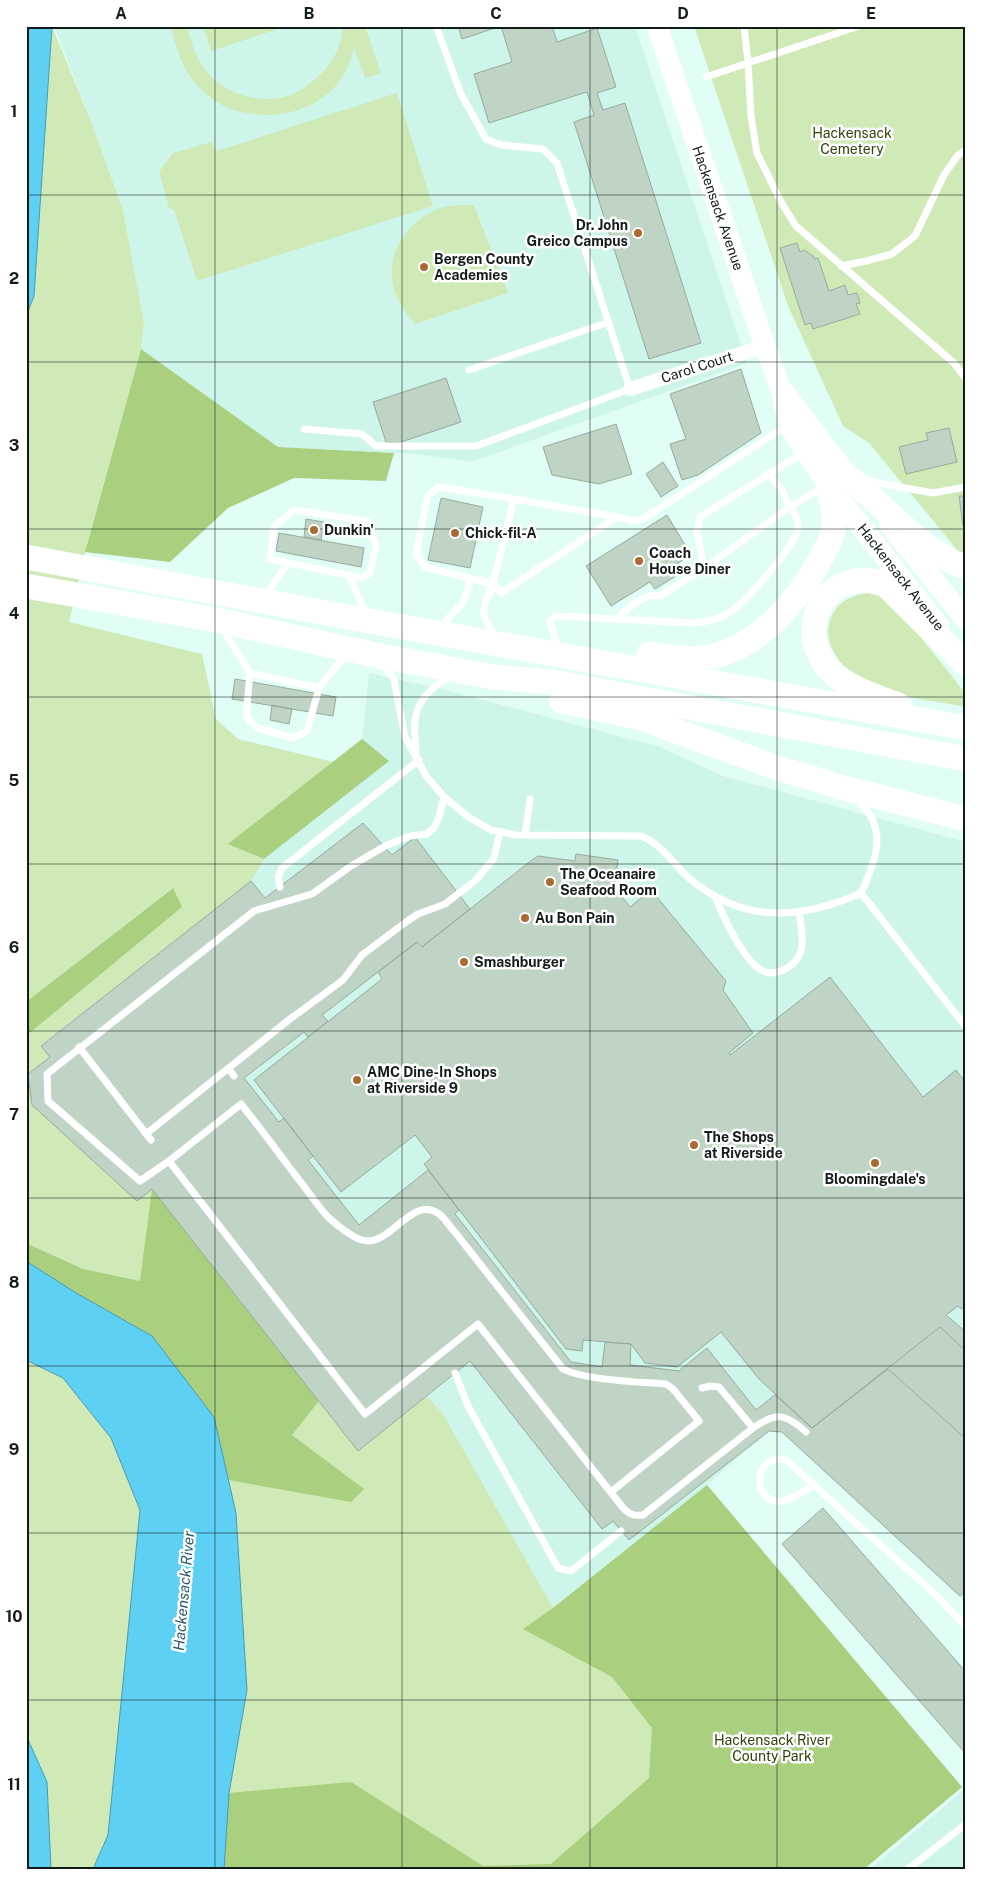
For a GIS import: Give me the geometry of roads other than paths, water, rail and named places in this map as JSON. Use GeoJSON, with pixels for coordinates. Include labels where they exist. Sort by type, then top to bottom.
{"type":"FeatureCollection","features":[{"type":"Feature","properties":{"kind":"highway"},"geometry":{"type":"LineString","coordinates":[[560,654],[648,654],[697,659],[725,653],[753,638],[794,600],[814,571],[824,552],[834,524],[833,509],[842,478],[938,555],[955,564],[966,567]]}},
{"type":"Feature","properties":{"kind":"highway"},"geometry":{"type":"LineString","coordinates":[[26,557],[966,728]]}},
{"type":"Feature","properties":{"kind":"highway"},"geometry":{"type":"LineString","coordinates":[[942,724],[855,687],[838,676],[825,664],[816,646],[813,630],[816,611],[826,597],[838,587],[856,581],[876,581],[886,585],[893,591],[966,663]]}},
{"type":"Feature","properties":{"kind":"highway"},"geometry":{"type":"LineString","coordinates":[[26,586],[217,620],[375,655],[493,677],[553,682],[966,759]]}},
{"type":"Feature","properties":{"kind":"highway"},"geometry":{"type":"LineString","coordinates":[[493,677],[509,691],[638,717],[775,767],[840,787],[966,819]]}},
{"type":"Feature","properties":{"kind":"main road","name":"Hackensack Avenue"},"geometry":{"type":"LineString","coordinates":[[657,26],[765,346],[782,389],[789,425],[805,451],[842,478],[966,620]]}},
{"type":"Feature","properties":{"kind":"main road","name":"Hackensack Avenue"},"geometry":{"type":"LineString","coordinates":[[782,389],[966,663]]}},
{"type":"Feature","properties":{"kind":"street","name":"Carol Court"},"geometry":{"type":"LineString","coordinates":[[630,389],[765,346]]}},
{"type":"Feature","properties":{"kind":"lane"},"geometry":{"type":"LineString","coordinates":[[304,428],[362,434],[376,446],[476,446],[630,389],[557,162],[543,149],[501,145],[486,139],[461,94],[436,26]]}},
{"type":"Feature","properties":{"kind":"lane"},"geometry":{"type":"LineString","coordinates":[[744,26],[751,116],[757,153],[781,202],[796,226],[954,363],[966,379]]}},
{"type":"Feature","properties":{"kind":"lane"},"geometry":{"type":"LineString","coordinates":[[706,77],[854,27]]}},
{"type":"Feature","properties":{"kind":"lane"},"geometry":{"type":"LineString","coordinates":[[841,266],[866,262],[892,254],[914,236],[944,175],[958,155],[966,150]]}},
{"type":"Feature","properties":{"kind":"lane"},"geometry":{"type":"LineString","coordinates":[[469,370],[609,322]]}},
{"type":"Feature","properties":{"kind":"lane"},"geometry":{"type":"LineString","coordinates":[[617,517],[501,593],[493,584],[471,580],[426,567],[416,554],[428,495],[439,487],[514,499],[617,517],[634,521],[643,519],[789,425]]}},
{"type":"Feature","properties":{"kind":"lane"},"geometry":{"type":"LineString","coordinates":[[704,568],[697,532],[700,518],[805,451]]}},
{"type":"Feature","properties":{"kind":"lane"},"geometry":{"type":"LineString","coordinates":[[560,654],[550,621],[556,616],[693,623],[709,621],[731,612],[774,567],[798,531],[798,522],[782,490],[768,473]]}},
{"type":"Feature","properties":{"kind":"lane"},"geometry":{"type":"LineString","coordinates":[[617,618],[635,603],[651,596],[660,596],[704,568],[790,507],[842,478],[933,493],[966,487]]}},
{"type":"Feature","properties":{"kind":"lane"},"geometry":{"type":"LineString","coordinates":[[499,644],[484,618],[482,610],[493,584],[514,499]]}},
{"type":"Feature","properties":{"kind":"lane"},"geometry":{"type":"LineString","coordinates":[[294,510],[368,522],[376,546],[370,573],[362,578],[349,575],[270,559],[274,527],[294,510]]}},
{"type":"Feature","properties":{"kind":"lane"},"geometry":{"type":"LineString","coordinates":[[261,601],[288,563]]}},
{"type":"Feature","properties":{"kind":"lane"},"geometry":{"type":"LineString","coordinates":[[349,575],[370,621]]}},
{"type":"Feature","properties":{"kind":"lane"},"geometry":{"type":"LineString","coordinates":[[434,632],[463,603],[471,580]]}},
{"type":"Feature","properties":{"kind":"lane"},"geometry":{"type":"LineString","coordinates":[[217,620],[250,673],[246,716],[257,728],[294,738],[307,731],[319,688],[349,649]]}},
{"type":"Feature","properties":{"kind":"lane"},"geometry":{"type":"LineString","coordinates":[[375,655],[394,680],[406,737],[427,777],[444,797],[470,818],[491,830],[525,835],[641,836],[653,841],[688,877],[715,896],[734,905],[760,912],[799,912],[820,909],[861,893],[876,858],[876,831],[870,814],[860,802],[840,787]]}},
{"type":"Feature","properties":{"kind":"lane"},"geometry":{"type":"LineString","coordinates":[[418,758],[416,715],[426,693],[440,682],[465,671]]}},
{"type":"Feature","properties":{"kind":"lane"},"geometry":{"type":"LineString","coordinates":[[250,673],[319,688]]}},
{"type":"Feature","properties":{"kind":"lane"},"geometry":{"type":"LineString","coordinates":[[280,887],[278,877],[282,868],[418,758]]}},
{"type":"Feature","properties":{"kind":"lane"},"geometry":{"type":"LineString","coordinates":[[444,797],[434,828],[427,834],[410,836],[387,845],[351,866],[312,894],[254,911],[47,1074],[48,1101],[140,1182],[241,1104],[328,1216],[354,1236],[362,1240],[375,1240],[422,1209],[440,1214],[563,1369],[570,1373],[666,1384],[673,1389],[699,1421],[611,1492]]}},
{"type":"Feature","properties":{"kind":"lane"},"geometry":{"type":"LineString","coordinates":[[525,835],[530,799]]}},
{"type":"Feature","properties":{"kind":"lane"},"geometry":{"type":"LineString","coordinates":[[79,1047],[148,1137],[298,1013],[343,980],[354,964],[378,944],[418,914],[445,904],[476,880],[494,858],[500,832]]}},
{"type":"Feature","properties":{"kind":"lane"},"geometry":{"type":"LineString","coordinates":[[861,893],[966,1027]]}},
{"type":"Feature","properties":{"kind":"lane"},"geometry":{"type":"LineString","coordinates":[[715,896],[722,915],[742,949],[758,968],[773,974],[782,971],[792,964],[800,953],[802,944],[799,912]]}},
{"type":"Feature","properties":{"kind":"lane"},"geometry":{"type":"LineString","coordinates":[[228,1070],[234,1076]]}},
{"type":"Feature","properties":{"kind":"lane"},"geometry":{"type":"LineString","coordinates":[[169,1161],[365,1414],[478,1324],[611,1492],[628,1513],[633,1516],[643,1515],[768,1418],[782,1417],[793,1420],[806,1432]]}},
{"type":"Feature","properties":{"kind":"lane"},"geometry":{"type":"LineString","coordinates":[[456,1373],[468,1406],[558,1568],[571,1571],[621,1531]]}},
{"type":"Feature","properties":{"kind":"lane"},"geometry":{"type":"LineString","coordinates":[[702,1388],[720,1386],[753,1428]]}},
{"type":"Feature","properties":{"kind":"lane"},"geometry":{"type":"LineString","coordinates":[[813,1486],[781,1501],[773,1500],[760,1489],[758,1483],[762,1468],[768,1463],[780,1459],[786,1460],[937,1596],[966,1627]]}},
{"type":"Feature","properties":{"kind":"lane"},"geometry":{"type":"LineString","coordinates":[[908,1869],[966,1824]]}},
{"type":"Feature","properties":{"kind":"water"},"geometry":{"type":"Polygon","coordinates":[[[26,26],[52,26],[34,296],[26,316],[26,26]]]}},
{"type":"Feature","properties":{"kind":"water","name":"Hackensack River"},"geometry":{"type":"Polygon","coordinates":[[[26,1261],[76,1293],[152,1336],[214,1417],[236,1513],[247,1690],[229,1793],[224,1869],[93,1869],[108,1835],[140,1510],[111,1438],[63,1378],[26,1360],[26,1261]]]}},
{"type":"Feature","properties":{"kind":"water"},"geometry":{"type":"Polygon","coordinates":[[[26,1735],[47,1782],[51,1869],[26,1869],[26,1735]]]}},
{"type":"Feature","properties":{"kind":"place","name":"Dr. John Greico Campus"},"geometry":{"type":"Point","coordinates":[638,233]}},
{"type":"Feature","properties":{"kind":"place","name":"Bergen County Academies"},"geometry":{"type":"Point","coordinates":[424,267]}},
{"type":"Feature","properties":{"kind":"place","name":"Dunkin'"},"geometry":{"type":"Point","coordinates":[314,530]}},
{"type":"Feature","properties":{"kind":"place","name":"Chick-fil-A"},"geometry":{"type":"Point","coordinates":[455,533]}},
{"type":"Feature","properties":{"kind":"place","name":"Coach House Diner"},"geometry":{"type":"Point","coordinates":[639,561]}},
{"type":"Feature","properties":{"kind":"place","name":"The Oceanaire Seafood Room"},"geometry":{"type":"Point","coordinates":[550,882]}},
{"type":"Feature","properties":{"kind":"place","name":"Au Bon Pain"},"geometry":{"type":"Point","coordinates":[525,918]}},
{"type":"Feature","properties":{"kind":"place","name":"Smashburger"},"geometry":{"type":"Point","coordinates":[464,962]}},
{"type":"Feature","properties":{"kind":"place","name":"AMC Dine-In Shops at Riverside 9"},"geometry":{"type":"Point","coordinates":[357,1080]}},
{"type":"Feature","properties":{"kind":"place","name":"The Shops at Riverside"},"geometry":{"type":"Point","coordinates":[694,1145]}},
{"type":"Feature","properties":{"kind":"place","name":"Bloomingdale's"},"geometry":{"type":"Point","coordinates":[875,1163]}},
{"type":"Feature","properties":{"kind":"park label","name":"Hackensack Cemetery"},"geometry":{"type":"Point","coordinates":[852,142]}},
{"type":"Feature","properties":{"kind":"park label","name":"Hackensack River County Park"},"geometry":{"type":"Point","coordinates":[772,1748]}}]}
